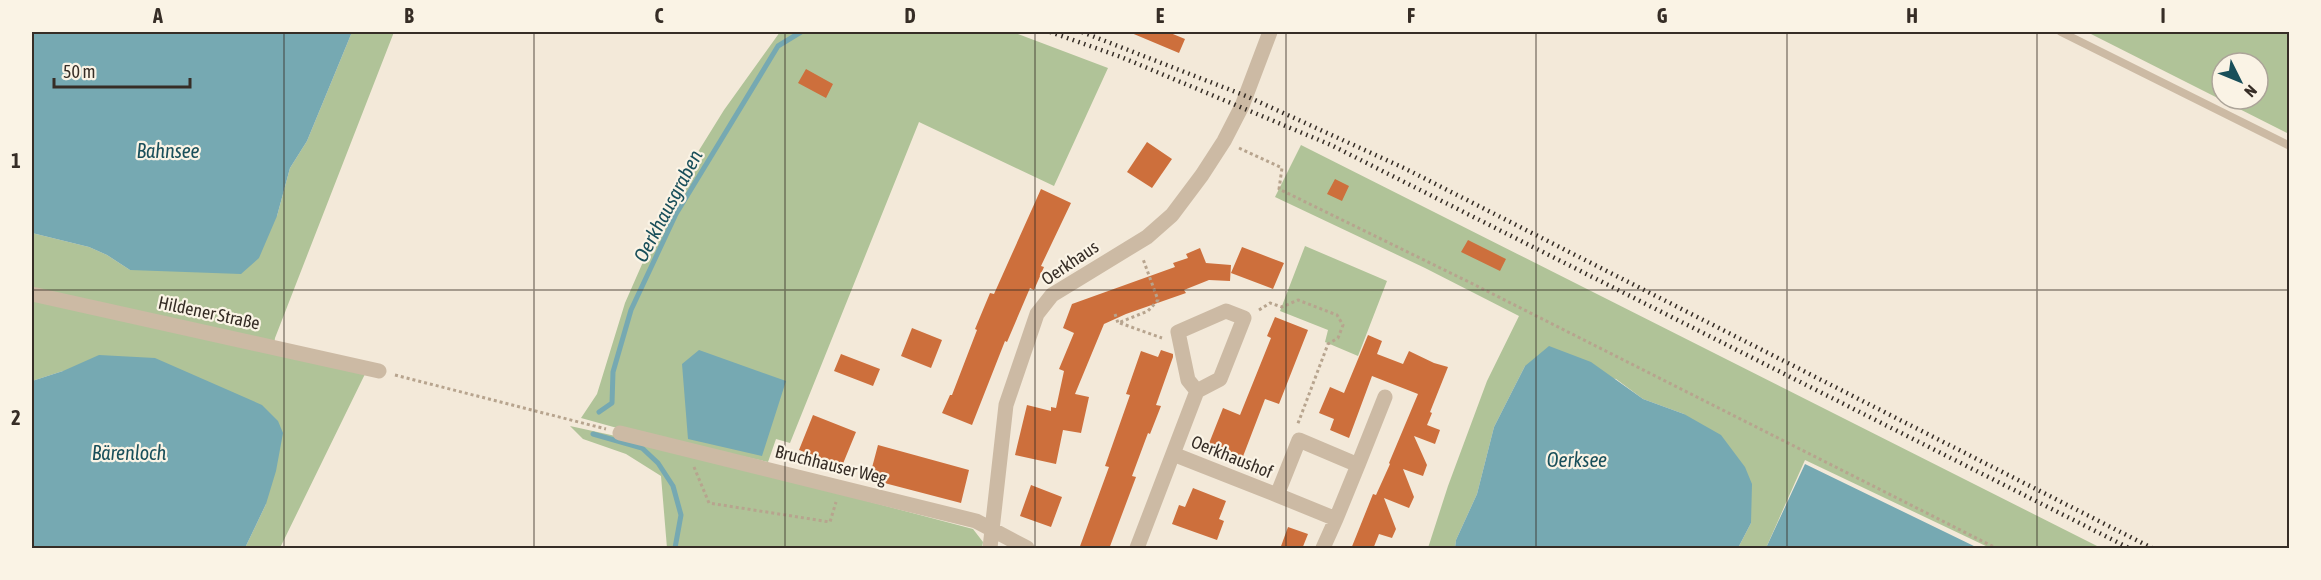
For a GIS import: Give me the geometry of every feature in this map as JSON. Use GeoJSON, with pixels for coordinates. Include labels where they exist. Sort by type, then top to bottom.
{"type":"FeatureCollection","features":[{"type":"Feature","properties":{"kind":"street","name":"Oerkhaus"},"geometry":{"type":"LineString","coordinates":[[990,549],[1006,405],[1037,314],[1052,295],[1137,243],[1172,215],[1202,175],[1242,106],[1270,32]]}},
{"type":"Feature","properties":{"kind":"street","name":"Hildener Straße"},"geometry":{"type":"LineString","coordinates":[[32,294],[379,371]]}},
{"type":"Feature","properties":{"kind":"street"},"geometry":{"type":"LineString","coordinates":[[1226,311],[1244,318],[1220,379],[1197,391],[1188,380],[1178,332],[1226,311]]}},
{"type":"Feature","properties":{"kind":"street","name":"Oerkhaushof"},"geometry":{"type":"LineString","coordinates":[[1137,549],[1197,391]]}},
{"type":"Feature","properties":{"kind":"street"},"geometry":{"type":"LineString","coordinates":[[1323,549],[1385,398]]}},
{"type":"Feature","properties":{"kind":"street","name":"Bruchhauser Weg"},"geometry":{"type":"LineString","coordinates":[[620,432],[976,521],[1027,549]]}},
{"type":"Feature","properties":{"kind":"street"},"geometry":{"type":"LineString","coordinates":[[1299,440],[1358,465]]}},
{"type":"Feature","properties":{"kind":"street","name":"Oerkhaushof"},"geometry":{"type":"LineString","coordinates":[[1277,495],[1299,440]]}},
{"type":"Feature","properties":{"kind":"street","name":"Oerkhaushof"},"geometry":{"type":"LineString","coordinates":[[1173,454],[1336,519]]}},
{"type":"Feature","properties":{"kind":"lane"},"geometry":{"type":"LineString","coordinates":[[2061,32],[2289,146]]}},
{"type":"Feature","properties":{"kind":"path"},"geometry":{"type":"LineString","coordinates":[[1237,147],[1282,168],[1279,189],[1996,549]]}},
{"type":"Feature","properties":{"kind":"path"},"geometry":{"type":"LineString","coordinates":[[1118,323],[1148,311],[1158,300],[1137,243]]}},
{"type":"Feature","properties":{"kind":"path"},"geometry":{"type":"LineString","coordinates":[[1244,318],[1270,303],[1282,307],[1298,300],[1337,315],[1343,325],[1338,338],[1328,344],[1303,409],[1295,431],[1299,440]]}},
{"type":"Feature","properties":{"kind":"path"},"geometry":{"type":"LineString","coordinates":[[1115,314],[1118,323]]}},
{"type":"Feature","properties":{"kind":"path"},"geometry":{"type":"LineString","coordinates":[[1118,323],[1166,339]]}},
{"type":"Feature","properties":{"kind":"path"},"geometry":{"type":"LineString","coordinates":[[379,371],[620,432]]}},
{"type":"Feature","properties":{"kind":"path"},"geometry":{"type":"LineString","coordinates":[[687,449],[709,503],[830,522],[840,487]]}},
{"type":"Feature","properties":{"kind":"green space"},"geometry":{"type":"Polygon","coordinates":[[[352,32],[394,32],[275,338],[273,353],[365,374],[280,548],[245,548],[266,504],[63,371],[32,381],[32,233],[89,247],[107,255],[130,270],[277,216],[290,168],[307,141],[352,32]]]}},
{"type":"Feature","properties":{"kind":"green space"},"geometry":{"type":"Polygon","coordinates":[[[780,32],[1013,32],[1108,68],[1054,186],[919,122],[790,443],[776,439],[768,462],[628,431],[581,418],[597,394],[625,303],[675,189],[724,110],[780,32]]]}},
{"type":"Feature","properties":{"kind":"green space"},"geometry":{"type":"Polygon","coordinates":[[[2087,32],[2289,32],[2289,134],[2243,111],[2270,111],[2270,51],[2210,51],[2210,94],[2087,32]]]}},
{"type":"Feature","properties":{"kind":"green space"},"geometry":{"type":"Polygon","coordinates":[[[1301,145],[2101,548],[1990,548],[1805,460],[1766,548],[1738,548],[1751,523],[1684,414],[1643,399],[1616,379],[1525,366],[1494,427],[1477,494],[1456,540],[1455,548],[1428,548],[1487,381],[1519,316],[1425,268],[1275,197],[1301,145]]]}},
{"type":"Feature","properties":{"kind":"green space"},"geometry":{"type":"Polygon","coordinates":[[[1305,246],[1387,281],[1358,356],[1325,342],[1328,330],[1280,311],[1305,246]]]}},
{"type":"Feature","properties":{"kind":"green space"},"geometry":{"type":"Polygon","coordinates":[[[570,426],[643,442],[973,529],[983,542],[982,548],[667,548],[661,476],[626,454],[583,439],[570,426]]]}},
{"type":"Feature","properties":{"kind":"water","name":"Bahnsee"},"geometry":{"type":"Polygon","coordinates":[[[32,32],[352,32],[307,141],[290,168],[277,216],[259,258],[241,274],[130,270],[107,255],[89,247],[32,233],[32,32]]]}},
{"type":"Feature","properties":{"kind":"water","name":"Oerksee"},"geometry":{"type":"Polygon","coordinates":[[[1549,346],[1591,362],[1643,399],[1684,414],[1721,435],[1745,467],[1752,484],[1751,523],[1738,548],[1455,548],[1456,540],[1477,494],[1494,427],[1525,366],[1549,346]]]}},
{"type":"Feature","properties":{"kind":"water"},"geometry":{"type":"Polygon","coordinates":[[[699,350],[786,381],[762,456],[688,439],[682,364],[699,350]]]}},
{"type":"Feature","properties":{"kind":"water","name":"Bärenloch"},"geometry":{"type":"Polygon","coordinates":[[[99,355],[155,358],[262,405],[278,421],[283,433],[276,471],[266,504],[245,548],[32,548],[32,381],[63,371],[99,355]]]}},
{"type":"Feature","properties":{"kind":"water"},"geometry":{"type":"Polygon","coordinates":[[[1805,464],[1978,548],[1766,548],[1805,464]]]}},
{"type":"Feature","properties":{"kind":"building"},"geometry":{"type":"Polygon","coordinates":[[[1129,32],[1168,32],[1185,39],[1179,53],[1129,32]]]}},
{"type":"Feature","properties":{"kind":"building"},"geometry":{"type":"Polygon","coordinates":[[[806,69],[833,84],[826,98],[798,83],[806,69]]]}},
{"type":"Feature","properties":{"kind":"building"},"geometry":{"type":"Polygon","coordinates":[[[1147,142],[1172,159],[1152,188],[1127,172],[1147,142]]]}},
{"type":"Feature","properties":{"kind":"building"},"geometry":{"type":"Polygon","coordinates":[[[1335,179],[1349,186],[1342,201],[1327,194],[1335,179]]]}},
{"type":"Feature","properties":{"kind":"building"},"geometry":{"type":"Polygon","coordinates":[[[1041,189],[1071,203],[1041,266],[1044,267],[1034,290],[1030,288],[1007,342],[1005,341],[972,425],[942,413],[952,395],[990,293],[994,294],[1041,189]]]}},
{"type":"Feature","properties":{"kind":"building"},"geometry":{"type":"Polygon","coordinates":[[[1468,240],[1506,259],[1500,271],[1461,252],[1468,240]]]}},
{"type":"Feature","properties":{"kind":"building"},"geometry":{"type":"Polygon","coordinates":[[[1242,247],[1284,263],[1273,289],[1231,273],[1242,247]]]}},
{"type":"Feature","properties":{"kind":"building"},"geometry":{"type":"Polygon","coordinates":[[[1200,248],[1206,263],[1231,265],[1230,281],[1209,280],[1184,290],[1186,293],[1104,324],[1075,394],[1089,397],[1081,433],[1063,430],[1056,464],[1015,455],[1027,405],[1051,411],[1051,407],[1056,408],[1064,371],[1059,369],[1074,333],[1063,328],[1072,304],[1175,267],[1173,263],[1188,258],[1186,254],[1200,248]]]}},
{"type":"Feature","properties":{"kind":"building"},"geometry":{"type":"Polygon","coordinates":[[[1275,317],[1308,330],[1279,404],[1265,399],[1242,459],[1208,446],[1223,408],[1240,415],[1271,338],[1267,336],[1275,317]]]}},
{"type":"Feature","properties":{"kind":"building"},"geometry":{"type":"Polygon","coordinates":[[[912,328],[942,340],[931,368],[901,356],[912,328]]]}},
{"type":"Feature","properties":{"kind":"building"},"geometry":{"type":"Polygon","coordinates":[[[1368,335],[1382,341],[1377,354],[1403,364],[1409,351],[1448,367],[1427,425],[1440,430],[1435,444],[1414,436],[1427,465],[1423,476],[1403,469],[1414,497],[1409,508],[1384,498],[1396,529],[1392,538],[1379,534],[1373,549],[1351,549],[1373,494],[1376,495],[1390,464],[1418,394],[1372,376],[1349,438],[1330,430],[1334,419],[1319,413],[1330,387],[1344,393],[1368,335]]]}},
{"type":"Feature","properties":{"kind":"building"},"geometry":{"type":"Polygon","coordinates":[[[1161,350],[1173,354],[1173,357],[1156,405],[1161,406],[1132,476],[1136,477],[1109,549],[1079,549],[1109,467],[1105,466],[1130,395],[1126,394],[1141,351],[1158,357],[1161,350]]]}},
{"type":"Feature","properties":{"kind":"building"},"geometry":{"type":"Polygon","coordinates":[[[841,354],[880,369],[873,386],[834,371],[841,354]]]}},
{"type":"Feature","properties":{"kind":"building"},"geometry":{"type":"Polygon","coordinates":[[[813,415],[856,432],[842,466],[799,450],[813,415]]]}},
{"type":"Feature","properties":{"kind":"building"},"geometry":{"type":"Polygon","coordinates":[[[878,445],[969,470],[961,503],[869,479],[878,445]]]}},
{"type":"Feature","properties":{"kind":"building"},"geometry":{"type":"Polygon","coordinates":[[[1031,485],[1062,497],[1051,527],[1020,516],[1031,485]]]}},
{"type":"Feature","properties":{"kind":"building"},"geometry":{"type":"Polygon","coordinates":[[[1193,488],[1226,501],[1219,519],[1224,521],[1217,540],[1172,524],[1179,505],[1185,507],[1193,488]]]}},
{"type":"Feature","properties":{"kind":"building"},"geometry":{"type":"Polygon","coordinates":[[[1288,527],[1308,534],[1302,549],[1280,549],[1288,527]]]}},
{"type":"Feature","properties":{"kind":"waterway","name":"Oerkhausgraben"},"geometry":{"type":"LineString","coordinates":[[599,412],[612,403],[613,372],[631,310],[676,214],[778,46],[801,32]]}},
{"type":"Feature","properties":{"kind":"waterway","name":"Oerkhausgraben"},"geometry":{"type":"LineString","coordinates":[[593,434],[642,448],[658,463],[673,486],[681,515],[675,548]]}},
{"type":"Feature","properties":{"kind":"railway"},"geometry":{"type":"LineString","coordinates":[[1050,32],[1121,57],[1331,145],[2129,548]]}},
{"type":"Feature","properties":{"kind":"railway"},"geometry":{"type":"LineString","coordinates":[[1082,32],[1246,96],[1404,168],[2152,548]]}}]}
